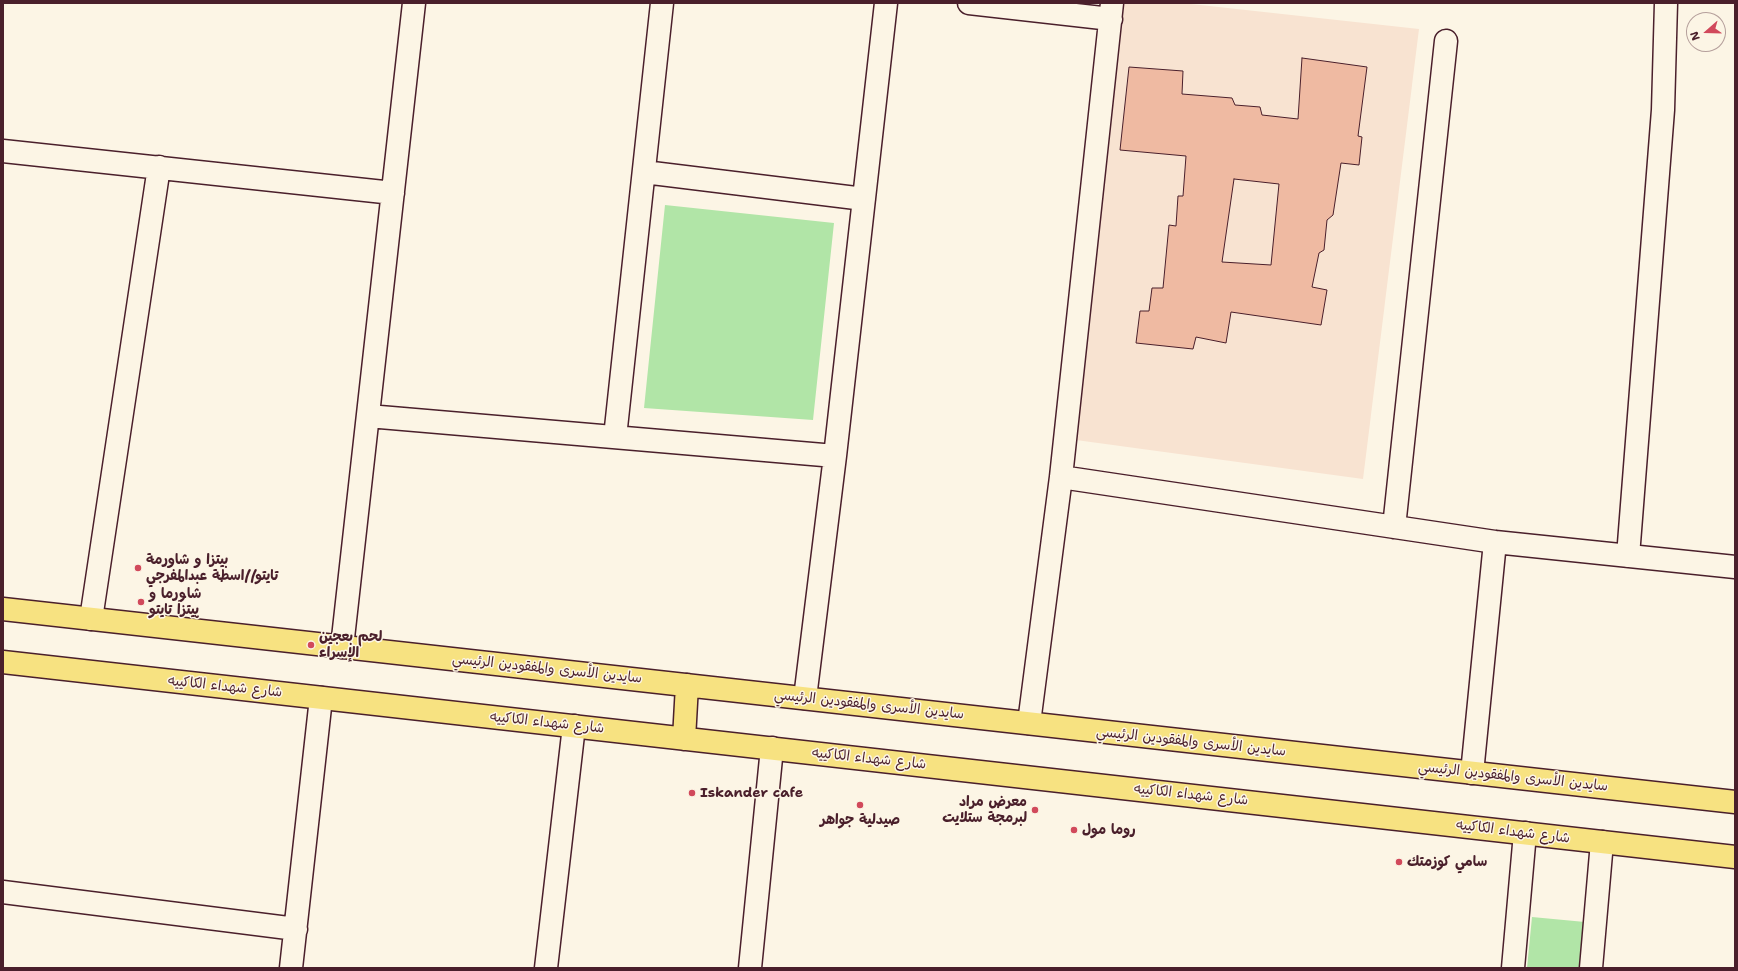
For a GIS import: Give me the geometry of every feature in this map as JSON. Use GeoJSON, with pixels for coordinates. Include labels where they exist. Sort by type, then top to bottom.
{"type":"FeatureCollection","features":[{"type":"Feature","properties":{"kind":"main road","name":"سايدين الأسرى والمفقودين الرئيسي"},"geometry":{"type":"LineString","coordinates":[[3,610],[1735,802]]}},
{"type":"Feature","properties":{"kind":"main road","name":"شارع شهداء الكاكييه"},"geometry":{"type":"LineString","coordinates":[[3,662],[1735,857]]}},
{"type":"Feature","properties":{"kind":"main road"},"geometry":{"type":"LineString","coordinates":[[684,739],[687,685]]}},
{"type":"Feature","properties":{"kind":"street"},"geometry":{"type":"LineString","coordinates":[[342,647],[414,3]]}},
{"type":"Feature","properties":{"kind":"street"},"geometry":{"type":"LineString","coordinates":[[615,437],[662,3]]}},
{"type":"Feature","properties":{"kind":"street"},"geometry":{"type":"LineString","coordinates":[[805,698],[886,3]]}},
{"type":"Feature","properties":{"kind":"street"},"geometry":{"type":"LineString","coordinates":[[970,3],[1111,11],[1061,476],[1029,723]]}},
{"type":"Feature","properties":{"kind":"street"},"geometry":{"type":"LineString","coordinates":[[1628,556],[1663,110],[1666,3]]}},
{"type":"Feature","properties":{"kind":"street"},"geometry":{"type":"LineString","coordinates":[[1394,527],[1446,41]]}},
{"type":"Feature","properties":{"kind":"street"},"geometry":{"type":"LineString","coordinates":[[3,151],[393,193]]}},
{"type":"Feature","properties":{"kind":"street"},"geometry":{"type":"LineString","coordinates":[[91,619],[159,168]]}},
{"type":"Feature","properties":{"kind":"street"},"geometry":{"type":"LineString","coordinates":[[644,172],[864,199]]}},
{"type":"Feature","properties":{"kind":"street"},"geometry":{"type":"LineString","coordinates":[[368,416],[834,456]]}},
{"type":"Feature","properties":{"kind":"street"},"geometry":{"type":"LineString","coordinates":[[1061,476],[1495,542],[1735,566]]}},
{"type":"Feature","properties":{"kind":"street"},"geometry":{"type":"LineString","coordinates":[[1472,773],[1495,542]]}},
{"type":"Feature","properties":{"kind":"street"},"geometry":{"type":"LineString","coordinates":[[291,968],[322,698]]}},
{"type":"Feature","properties":{"kind":"street"},"geometry":{"type":"LineString","coordinates":[[546,968],[574,726]]}},
{"type":"Feature","properties":{"kind":"street"},"geometry":{"type":"LineString","coordinates":[[750,968],[772,748]]}},
{"type":"Feature","properties":{"kind":"street"},"geometry":{"type":"LineString","coordinates":[[1512,968],[1525,833]]}},
{"type":"Feature","properties":{"kind":"street"},"geometry":{"type":"LineString","coordinates":[[1592,968],[1602,842]]}},
{"type":"Feature","properties":{"kind":"street"},"geometry":{"type":"LineString","coordinates":[[3,892],[296,929]]}},
{"type":"Feature","properties":{"kind":"shaded area"},"geometry":{"type":"Polygon","coordinates":[[[1122,3],[1182,3],[1419,29],[1363,479],[1076,440],[1122,3]]]}},
{"type":"Feature","properties":{"kind":"green space"},"geometry":{"type":"Polygon","coordinates":[[[665,205],[834,223],[813,420],[644,408],[665,205]]]}},
{"type":"Feature","properties":{"kind":"green space"},"geometry":{"type":"Polygon","coordinates":[[[1532,917],[1585,922],[1581,968],[1527,968],[1532,917]]]}},
{"type":"Feature","properties":{"kind":"building"},"geometry":{"type":"Polygon","coordinates":[[[1302,58],[1367,67],[1358,136],[1362,137],[1359,165],[1341,163],[1333,215],[1327,220],[1324,250],[1319,253],[1312,287],[1327,290],[1321,325],[1231,312],[1226,343],[1196,337],[1193,349],[1136,343],[1140,311],[1149,311],[1152,288],[1163,288],[1169,225],[1176,226],[1178,196],[1183,196],[1186,156],[1120,150],[1129,67],[1183,71],[1182,94],[1232,98],[1235,105],[1260,107],[1262,115],[1298,119],[1302,58]],[[1234,179],[1222,262],[1271,265],[1279,184],[1234,179]]]}},
{"type":"Feature","properties":{"kind":"place","name":"بيتزا و شاورمة تايتو//اسطة عبدالمفرجي"},"geometry":{"type":"Point","coordinates":[138,568]}},
{"type":"Feature","properties":{"kind":"place","name":"شاورما و پیتزا تايتو"},"geometry":{"type":"Point","coordinates":[141,602]}},
{"type":"Feature","properties":{"kind":"place","name":"لحم بعجين الإسراء"},"geometry":{"type":"Point","coordinates":[311,645]}},
{"type":"Feature","properties":{"kind":"place","name":"Iskander cafe"},"geometry":{"type":"Point","coordinates":[692,793]}},
{"type":"Feature","properties":{"kind":"place","name":"صيدلية جواهر"},"geometry":{"type":"Point","coordinates":[860,805]}},
{"type":"Feature","properties":{"kind":"place","name":"معرض مراد لبرمجة ستلايت"},"geometry":{"type":"Point","coordinates":[1035,810]}},
{"type":"Feature","properties":{"kind":"place","name":"روما مول"},"geometry":{"type":"Point","coordinates":[1074,830]}},
{"type":"Feature","properties":{"kind":"place","name":"سامي كوزمتك"},"geometry":{"type":"Point","coordinates":[1399,862]}}]}
